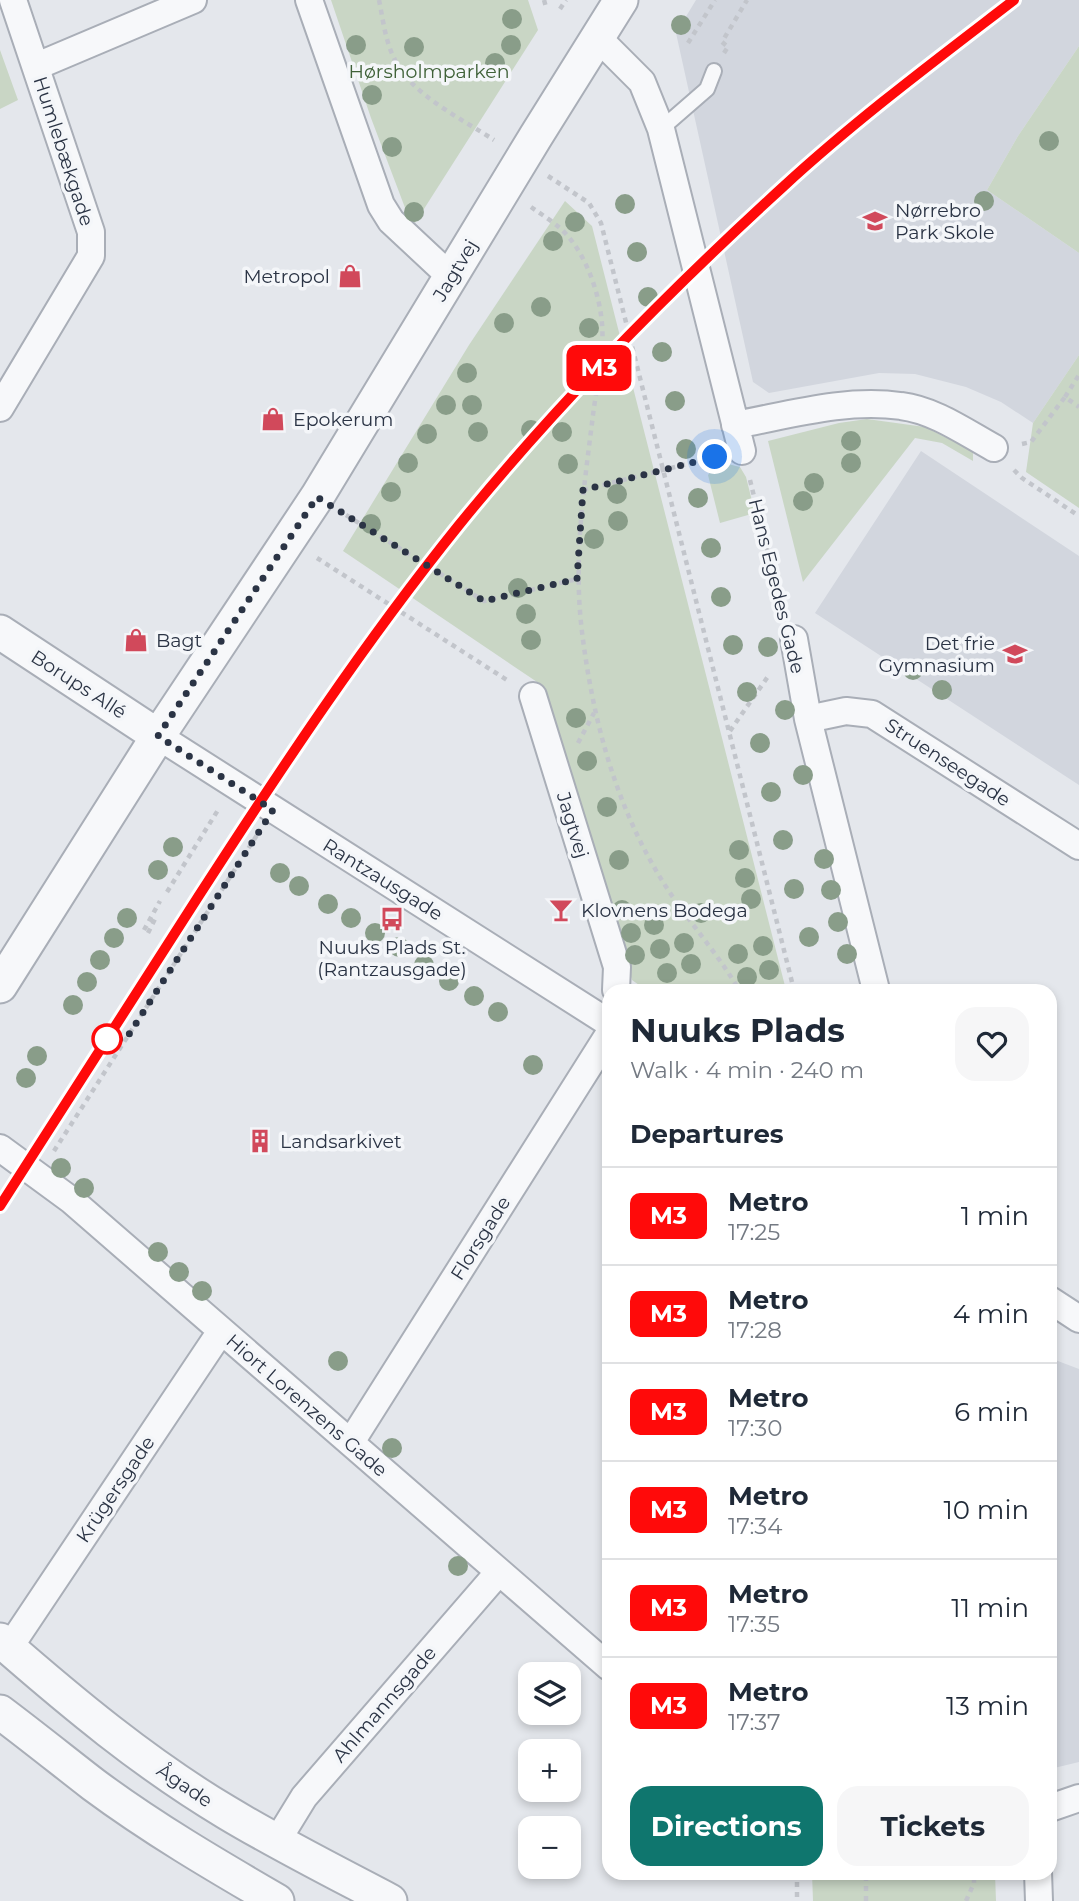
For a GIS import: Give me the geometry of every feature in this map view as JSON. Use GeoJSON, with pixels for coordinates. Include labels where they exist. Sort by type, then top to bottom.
{"type":"FeatureCollection","features":[{"type":"Feature","properties":{"kind":"street","name":"Humlebækgade"},"geometry":{"type":"LineString","coordinates":[[0,408],[91,256],[91,232],[13,0]]}},
{"type":"Feature","properties":{"kind":"street"},"geometry":{"type":"LineString","coordinates":[[37,66],[193,0]]}},
{"type":"Feature","properties":{"kind":"street"},"geometry":{"type":"LineString","coordinates":[[309,0],[381,205],[391,222],[451,277]]}},
{"type":"Feature","properties":{"kind":"street","name":"Jagtvej"},"geometry":{"type":"LineString","coordinates":[[0,986],[158,736],[317,497],[618,1]]}},
{"type":"Feature","properties":{"kind":"street"},"geometry":{"type":"LineString","coordinates":[[598,38],[642,82],[661,129],[739,438],[851,404],[903,406],[945,420],[994,449]]}},
{"type":"Feature","properties":{"kind":"street","name":"Borups Allé"},"geometry":{"type":"LineString","coordinates":[[0,632],[158,736]]}},
{"type":"Feature","properties":{"kind":"street","name":"Hans Egedes Gade"},"geometry":{"type":"LineString","coordinates":[[794,639],[808,719],[874,984]]}},
{"type":"Feature","properties":{"kind":"street","name":"Jagtvej"},"geometry":{"type":"LineString","coordinates":[[533,696],[617,967],[616,984]]}},
{"type":"Feature","properties":{"kind":"street","name":"Struenseegade"},"geometry":{"type":"LineString","coordinates":[[808,719],[846,711],[872,714],[1079,846]]}},
{"type":"Feature","properties":{"kind":"street","name":"Rantzausgade"},"geometry":{"type":"LineString","coordinates":[[158,736],[602,1019]]}},
{"type":"Feature","properties":{"kind":"street","name":"Florsgade"},"geometry":{"type":"LineString","coordinates":[[351,1442],[602,1045]]}},
{"type":"Feature","properties":{"kind":"street","name":"Hiort Lorenzens Gade"},"geometry":{"type":"LineString","coordinates":[[0,1148],[71,1200],[602,1661]]}},
{"type":"Feature","properties":{"kind":"street"},"geometry":{"type":"LineString","coordinates":[[1057,1305],[1079,1319]]}},
{"type":"Feature","properties":{"kind":"street","name":"Krügersgade"},"geometry":{"type":"LineString","coordinates":[[4,1644],[221,1331]]}},
{"type":"Feature","properties":{"kind":"street","name":"Ahlmannsgade"},"geometry":{"type":"LineString","coordinates":[[277,1841],[304,1797],[498,1573]]}},
{"type":"Feature","properties":{"kind":"street","name":"Ågade"},"geometry":{"type":"LineString","coordinates":[[4,1644],[125,1743],[224,1811],[390,1901]]}},
{"type":"Feature","properties":{"kind":"street"},"geometry":{"type":"LineString","coordinates":[[0,1713],[148,1822],[277,1901]]}},
{"type":"Feature","properties":{"kind":"street"},"geometry":{"type":"LineString","coordinates":[[1057,1806],[1079,1798]]}},
{"type":"Feature","properties":{"kind":"street"},"geometry":{"type":"LineString","coordinates":[[1038,1880],[1039,1901]]}},
{"type":"Feature","properties":{"kind":"lane"},"geometry":{"type":"LineString","coordinates":[[661,129],[707,89],[714,72]]}},
{"type":"Feature","properties":{"kind":"path"},"geometry":{"type":"LineString","coordinates":[[379,0],[394,59],[419,91],[574,192],[589,203],[597,214],[792,984]]}},
{"type":"Feature","properties":{"kind":"path"},"geometry":{"type":"LineString","coordinates":[[544,0],[546,8]]}},
{"type":"Feature","properties":{"kind":"path"},"geometry":{"type":"LineString","coordinates":[[556,0],[560,9],[566,0]]}},
{"type":"Feature","properties":{"kind":"path"},"geometry":{"type":"LineString","coordinates":[[688,43],[715,0]]}},
{"type":"Feature","properties":{"kind":"path"},"geometry":{"type":"LineString","coordinates":[[714,72],[727,47],[722,42],[747,0]]}},
{"type":"Feature","properties":{"kind":"path"},"geometry":{"type":"LineString","coordinates":[[504,187],[563,230],[581,256],[594,287],[601,316],[601,348],[583,490],[577,579],[594,712],[618,794],[664,883],[735,984]]}},
{"type":"Feature","properties":{"kind":"path"},"geometry":{"type":"LineString","coordinates":[[994,449],[1031,442],[1079,375]]}},
{"type":"Feature","properties":{"kind":"path"},"geometry":{"type":"LineString","coordinates":[[1065,397],[1079,407]]}},
{"type":"Feature","properties":{"kind":"path"},"geometry":{"type":"LineString","coordinates":[[583,490],[662,470],[739,438]]}},
{"type":"Feature","properties":{"kind":"path","name":"Hans Egedes Gade"},"geometry":{"type":"LineString","coordinates":[[739,438],[785,620],[794,639]]}},
{"type":"Feature","properties":{"kind":"path"},"geometry":{"type":"LineString","coordinates":[[994,449],[1022,478],[1079,516]]}},
{"type":"Feature","properties":{"kind":"path"},"geometry":{"type":"LineString","coordinates":[[317,497],[484,601],[577,579]]}},
{"type":"Feature","properties":{"kind":"path"},"geometry":{"type":"LineString","coordinates":[[290,540],[533,696]]}},
{"type":"Feature","properties":{"kind":"path"},"geometry":{"type":"LineString","coordinates":[[729,732],[794,639]]}},
{"type":"Feature","properties":{"kind":"path"},"geometry":{"type":"LineString","coordinates":[[38,1175],[273,810]]}},
{"type":"Feature","properties":{"kind":"path"},"geometry":{"type":"LineString","coordinates":[[167,892],[200,838]]}},
{"type":"Feature","properties":{"kind":"path"},"geometry":{"type":"LineString","coordinates":[[155,919],[146,932],[160,901]]}},
{"type":"Feature","properties":{"kind":"path"},"geometry":{"type":"LineString","coordinates":[[797,1880],[797,1901]]}},
{"type":"Feature","properties":{"kind":"path"},"geometry":{"type":"LineString","coordinates":[[866,1880],[866,1901]]}},
{"type":"Feature","properties":{"kind":"path"},"geometry":{"type":"LineString","coordinates":[[966,1901],[974,1880]]}},
{"type":"Feature","properties":{"kind":"shaded area","name":"Nørrebro Park Skole"},"geometry":{"type":"Polygon","coordinates":[[[696,0],[1079,0],[1079,46],[1018,136],[987,190],[1079,253],[1079,355],[1033,423],[1001,402],[966,387],[915,374],[879,373],[769,393],[753,382],[676,33],[696,0]]]}},
{"type":"Feature","properties":{"kind":"shaded area","name":"Det frie Gymnasium"},"geometry":{"type":"Polygon","coordinates":[[[921,451],[1079,556],[1079,785],[815,613],[921,451]]]}},
{"type":"Feature","properties":{"kind":"shaded area"},"geometry":{"type":"Polygon","coordinates":[[[1057,1361],[1079,1369],[1079,1762],[1057,1767],[1057,1361]]]}},
{"type":"Feature","properties":{"kind":"green space","name":"Hørsholmparken"},"geometry":{"type":"Polygon","coordinates":[[[331,0],[528,0],[538,30],[415,223],[407,213],[371,118],[331,0]]]}},
{"type":"Feature","properties":{"kind":"green space"},"geometry":{"type":"Polygon","coordinates":[[[1079,46],[1079,253],[987,190],[1018,136],[1079,46]]]}},
{"type":"Feature","properties":{"kind":"green space"},"geometry":{"type":"Polygon","coordinates":[[[0,50],[18,100],[0,109],[0,50]]]}},
{"type":"Feature","properties":{"kind":"green space"},"geometry":{"type":"Polygon","coordinates":[[[565,201],[592,226],[784,984],[638,984],[632,980],[543,686],[343,551],[469,345],[565,201]]]}},
{"type":"Feature","properties":{"kind":"green space"},"geometry":{"type":"Polygon","coordinates":[[[1079,355],[1079,508],[1026,472],[1033,423],[1079,355]]]}},
{"type":"Feature","properties":{"kind":"green space"},"geometry":{"type":"Polygon","coordinates":[[[867,419],[925,427],[973,451],[973,461],[942,443],[915,438],[803,582],[768,441],[839,423],[867,419]]]}},
{"type":"Feature","properties":{"kind":"green space"},"geometry":{"type":"Polygon","coordinates":[[[728,464],[740,467],[746,477],[755,513],[720,523],[708,475],[715,466],[728,464]]]}},
{"type":"Feature","properties":{"kind":"green space"},"geometry":{"type":"Polygon","coordinates":[[[812,1880],[995,1880],[996,1901],[813,1901],[812,1880]]]}},
{"type":"Feature","properties":{"kind":"metro line","name":"M3"},"geometry":{"type":"LineString","coordinates":[[0,1206],[275,777],[364,650],[460,524],[564,405],[673,290],[787,183],[906,83],[1014,0]]}},
{"type":"Feature","properties":{"kind":"place","name":"Nørrebro Park Skole"},"geometry":{"type":"Point","coordinates":[875,221]}},
{"type":"Feature","properties":{"kind":"place","name":"Metropol"},"geometry":{"type":"Point","coordinates":[350,276]}},
{"type":"Feature","properties":{"kind":"place","name":"Epokerum"},"geometry":{"type":"Point","coordinates":[273,419]}},
{"type":"Feature","properties":{"kind":"place","name":"Bagt"},"geometry":{"type":"Point","coordinates":[136,640]}},
{"type":"Feature","properties":{"kind":"place","name":"Det frie Gymnasium"},"geometry":{"type":"Point","coordinates":[1015,654]}},
{"type":"Feature","properties":{"kind":"place","name":"Klovnens Bodega"},"geometry":{"type":"Point","coordinates":[561,910]}},
{"type":"Feature","properties":{"kind":"place","name":"Nuuks Plads St. (Rantzausgade)"},"geometry":{"type":"Point","coordinates":[392,919]}},
{"type":"Feature","properties":{"kind":"place","name":"Landsarkivet"},"geometry":{"type":"Point","coordinates":[260,1141]}},
{"type":"Feature","properties":{"kind":"route"},"geometry":{"type":"LineString","coordinates":[[107,1039],[126,1039],[273,810],[158,736],[317,497],[484,601],[577,579],[583,490],[715,457]]}}]}
